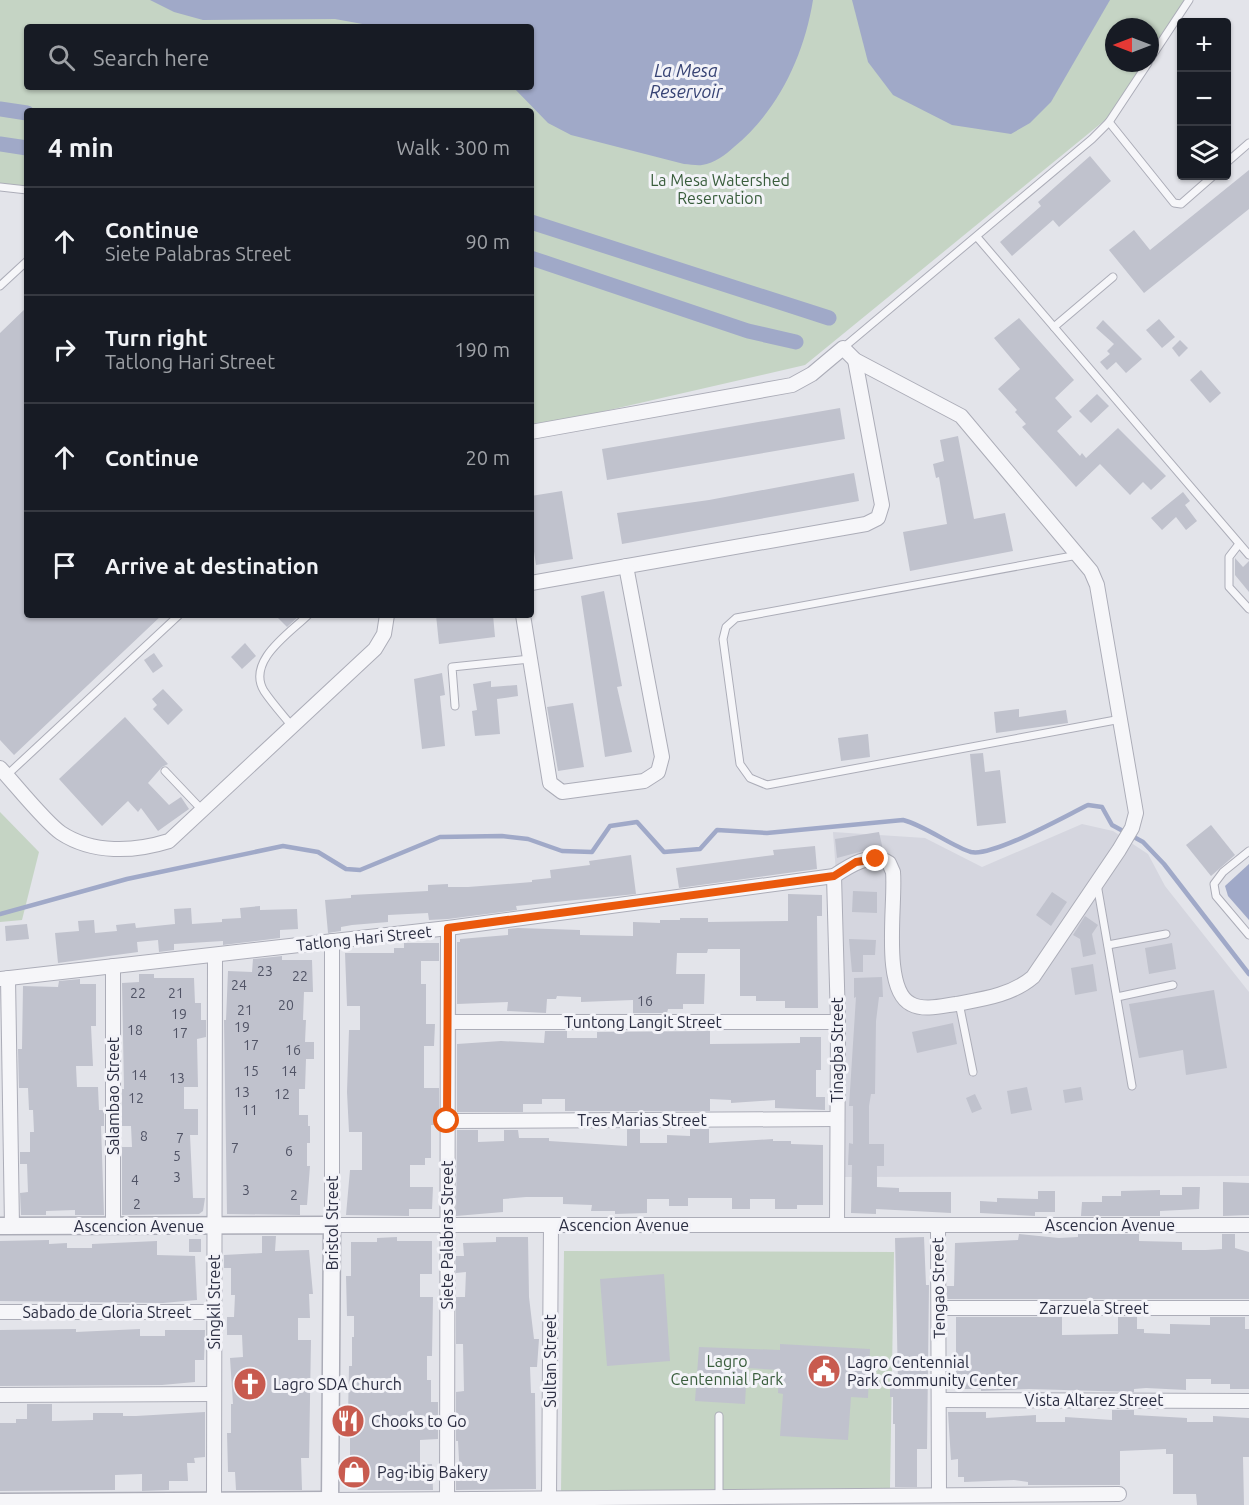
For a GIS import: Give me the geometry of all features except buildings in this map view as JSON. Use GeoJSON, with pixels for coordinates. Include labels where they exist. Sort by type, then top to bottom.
{"type":"FeatureCollection","features":[{"type":"Feature","properties":{"kind":"street"},"geometry":{"type":"LineString","coordinates":[[534,431],[792,385],[812,374],[843,348],[855,360],[961,416],[1080,555],[1096,585],[1136,813],[1132,828],[1119,850],[1033,977],[1022,987],[1007,993],[959,1003],[920,1007],[910,1004],[897,989],[893,971],[894,882],[889,863],[876,859],[856,862],[834,876]]}},
{"type":"Feature","properties":{"kind":"street"},"geometry":{"type":"LineString","coordinates":[[534,582],[866,524],[878,518],[882,505],[855,360]]}},
{"type":"Feature","properties":{"kind":"street"},"geometry":{"type":"LineString","coordinates":[[524,618],[547,774],[555,789],[562,792],[644,781],[658,772],[662,758],[627,566]]}},
{"type":"Feature","properties":{"kind":"street"},"geometry":{"type":"LineString","coordinates":[[3,772],[60,833],[94,846],[128,850],[169,841],[375,649],[384,634],[387,618]]}},
{"type":"Feature","properties":{"kind":"street","name":"Tatlong Hari Street"},"geometry":{"type":"LineString","coordinates":[[4,979],[448,928],[834,876]]}},
{"type":"Feature","properties":{"kind":"street","name":"Tinagba Street"},"geometry":{"type":"LineString","coordinates":[[834,876],[838,1022],[837,1224]]}},
{"type":"Feature","properties":{"kind":"street","name":"Siete Palabras Street"},"geometry":{"type":"LineString","coordinates":[[447,1502],[448,928]]}},
{"type":"Feature","properties":{"kind":"street","name":"Bristol Street"},"geometry":{"type":"LineString","coordinates":[[330,1503],[332,941]]}},
{"type":"Feature","properties":{"kind":"street","name":"Singkil Street"},"geometry":{"type":"LineString","coordinates":[[214,1503],[215,955]]}},
{"type":"Feature","properties":{"kind":"street","name":"Salambao Street"},"geometry":{"type":"LineString","coordinates":[[113,966],[113,1226]]}},
{"type":"Feature","properties":{"kind":"street"},"geometry":{"type":"LineString","coordinates":[[4,979],[6,1226]]}},
{"type":"Feature","properties":{"kind":"street","name":"Tuntong Langit Street"},"geometry":{"type":"LineString","coordinates":[[447,1022],[838,1022]]}},
{"type":"Feature","properties":{"kind":"street","name":"Tres Marias Street"},"geometry":{"type":"LineString","coordinates":[[447,1121],[837,1119]]}},
{"type":"Feature","properties":{"kind":"street","name":"Tengao Street"},"geometry":{"type":"LineString","coordinates":[[938,1224],[939,1495]]}},
{"type":"Feature","properties":{"kind":"street","name":"Sultan Street"},"geometry":{"type":"LineString","coordinates":[[549,1497],[551,1225]]}},
{"type":"Feature","properties":{"kind":"street","name":"Ascencion Avenue"},"geometry":{"type":"LineString","coordinates":[[6,1226],[1249,1225]]}},
{"type":"Feature","properties":{"kind":"street","name":"Zarzuela Street"},"geometry":{"type":"LineString","coordinates":[[939,1308],[1249,1308]]}},
{"type":"Feature","properties":{"kind":"street","name":"Sabado de Gloria Street"},"geometry":{"type":"LineString","coordinates":[[0,1312],[214,1312]]}},
{"type":"Feature","properties":{"kind":"street"},"geometry":{"type":"LineString","coordinates":[[0,1395],[214,1394]]}},
{"type":"Feature","properties":{"kind":"street","name":"Vista Altarez Street"},"geometry":{"type":"LineString","coordinates":[[940,1400],[1249,1401]]}},
{"type":"Feature","properties":{"kind":"street"},"geometry":{"type":"LineString","coordinates":[[0,1502],[330,1503],[447,1502],[549,1497],[939,1495],[1078,1501],[1119,1494]]}},
{"type":"Feature","properties":{"kind":"lane"},"geometry":{"type":"LineString","coordinates":[[1159,46],[1189,0]]}},
{"type":"Feature","properties":{"kind":"lane"},"geometry":{"type":"LineString","coordinates":[[843,348],[977,237],[1109,122],[1142,72]]}},
{"type":"Feature","properties":{"kind":"lane"},"geometry":{"type":"LineString","coordinates":[[1109,122],[1174,203],[1181,204],[1208,180]]}},
{"type":"Feature","properties":{"kind":"lane"},"geometry":{"type":"LineString","coordinates":[[1231,160],[1249,143]]}},
{"type":"Feature","properties":{"kind":"lane"},"geometry":{"type":"LineString","coordinates":[[0,187],[24,190]]}},
{"type":"Feature","properties":{"kind":"lane"},"geometry":{"type":"LineString","coordinates":[[977,237],[1249,555]]}},
{"type":"Feature","properties":{"kind":"lane"},"geometry":{"type":"LineString","coordinates":[[0,286],[24,264]]}},
{"type":"Feature","properties":{"kind":"lane"},"geometry":{"type":"LineString","coordinates":[[1054,327],[1113,277]]}},
{"type":"Feature","properties":{"kind":"lane"},"geometry":{"type":"LineString","coordinates":[[1239,544],[1229,556],[1229,587],[1249,609]]}},
{"type":"Feature","properties":{"kind":"lane"},"geometry":{"type":"LineString","coordinates":[[1080,555],[736,618],[726,627],[723,639],[740,764],[750,778],[767,785],[1121,719]]}},
{"type":"Feature","properties":{"kind":"lane"},"geometry":{"type":"LineString","coordinates":[[3,772],[176,618]]}},
{"type":"Feature","properties":{"kind":"lane"},"geometry":{"type":"LineString","coordinates":[[291,725],[263,689],[260,670],[266,656],[305,618]]}},
{"type":"Feature","properties":{"kind":"lane"},"geometry":{"type":"LineString","coordinates":[[455,706],[452,667],[531,659]]}},
{"type":"Feature","properties":{"kind":"lane"},"geometry":{"type":"LineString","coordinates":[[165,771],[203,811]]}},
{"type":"Feature","properties":{"kind":"lane"},"geometry":{"type":"LineString","coordinates":[[1249,851],[1223,872],[1214,884],[1216,896],[1249,935]]}},
{"type":"Feature","properties":{"kind":"lane"},"geometry":{"type":"LineString","coordinates":[[1097,883],[1132,1086]]}},
{"type":"Feature","properties":{"kind":"lane"},"geometry":{"type":"LineString","coordinates":[[1108,945],[1166,934]]}},
{"type":"Feature","properties":{"kind":"lane"},"geometry":{"type":"LineString","coordinates":[[1117,997],[1173,985]]}},
{"type":"Feature","properties":{"kind":"lane"},"geometry":{"type":"LineString","coordinates":[[959,1003],[973,1072]]}},
{"type":"Feature","properties":{"kind":"lane"},"geometry":{"type":"LineString","coordinates":[[719,1416],[719,1497]]}},
{"type":"Feature","properties":{"kind":"shaded area"},"geometry":{"type":"Polygon","coordinates":[[[1082,824],[1113,831],[1148,854],[1165,886],[1249,992],[1249,1176],[845,1177],[844,983],[833,832],[925,838],[982,867],[1082,824]]]}},
{"type":"Feature","properties":{"kind":"green space","name":"La Mesa Watershed Reservation"},"geometry":{"type":"Polygon","coordinates":[[[0,0],[1185,0],[1159,40],[1159,18],[1105,18],[1105,72],[1138,72],[1110,116],[805,365],[534,427],[534,108],[24,108],[24,188],[0,184],[0,0]]]}},
{"type":"Feature","properties":{"kind":"green space"},"geometry":{"type":"Polygon","coordinates":[[[0,812],[39,852],[22,920],[0,922],[0,812]]]}},
{"type":"Feature","properties":{"kind":"green space","name":"Lagro Centennial Park"},"geometry":{"type":"Polygon","coordinates":[[[564,1251],[894,1252],[890,1488],[561,1491],[564,1251]]]}},
{"type":"Feature","properties":{"kind":"water","name":"La Mesa Reservoir"},"geometry":{"type":"Polygon","coordinates":[[[150,0],[813,0],[796,62],[764,117],[750,133],[723,156],[707,164],[698,165],[684,164],[571,135],[548,123],[516,90],[534,90],[534,24],[362,24],[335,19],[203,20],[174,12],[150,0]]]}},
{"type":"Feature","properties":{"kind":"water"},"geometry":{"type":"Polygon","coordinates":[[[852,0],[1110,0],[1051,102],[1030,123],[1011,134],[952,125],[893,95],[868,62],[852,0]]]}},
{"type":"Feature","properties":{"kind":"water"},"geometry":{"type":"Polygon","coordinates":[[[1249,864],[1249,920],[1228,896],[1225,886],[1249,864]]]}},
{"type":"Feature","properties":{"kind":"waterway"},"geometry":{"type":"LineString","coordinates":[[0,109],[24,113]]}},
{"type":"Feature","properties":{"kind":"waterway"},"geometry":{"type":"LineString","coordinates":[[0,144],[24,148]]}},
{"type":"Feature","properties":{"kind":"waterway"},"geometry":{"type":"LineString","coordinates":[[534,223],[829,318]]}},
{"type":"Feature","properties":{"kind":"waterway"},"geometry":{"type":"LineString","coordinates":[[534,259],[748,331],[796,342]]}},
{"type":"Feature","properties":{"kind":"waterway"},"geometry":{"type":"LineString","coordinates":[[0,914],[127,879],[283,846],[318,852],[346,869],[360,870],[440,837],[502,836],[528,839],[562,851],[592,852],[610,826],[637,822],[664,852],[700,849],[717,830],[767,833],[903,820],[971,852],[981,852],[1012,842],[1088,805],[1102,807],[1112,825],[1143,842],[1164,864],[1249,974]]}},
{"type":"Feature","properties":{"kind":"place","name":"Lagro Centennial Park Community Center"},"geometry":{"type":"Point","coordinates":[824,1371]}},
{"type":"Feature","properties":{"kind":"place","name":"Lagro SDA Church"},"geometry":{"type":"Point","coordinates":[250,1384]}},
{"type":"Feature","properties":{"kind":"place","name":"Chooks to Go"},"geometry":{"type":"Point","coordinates":[348,1421]}},
{"type":"Feature","properties":{"kind":"place","name":"Pag-ibig Bakery"},"geometry":{"type":"Point","coordinates":[354,1472]}},
{"type":"Feature","properties":{"kind":"route"},"geometry":{"type":"LineString","coordinates":[[447,1121],[448,928],[834,876],[856,862],[876,859]]}}]}
